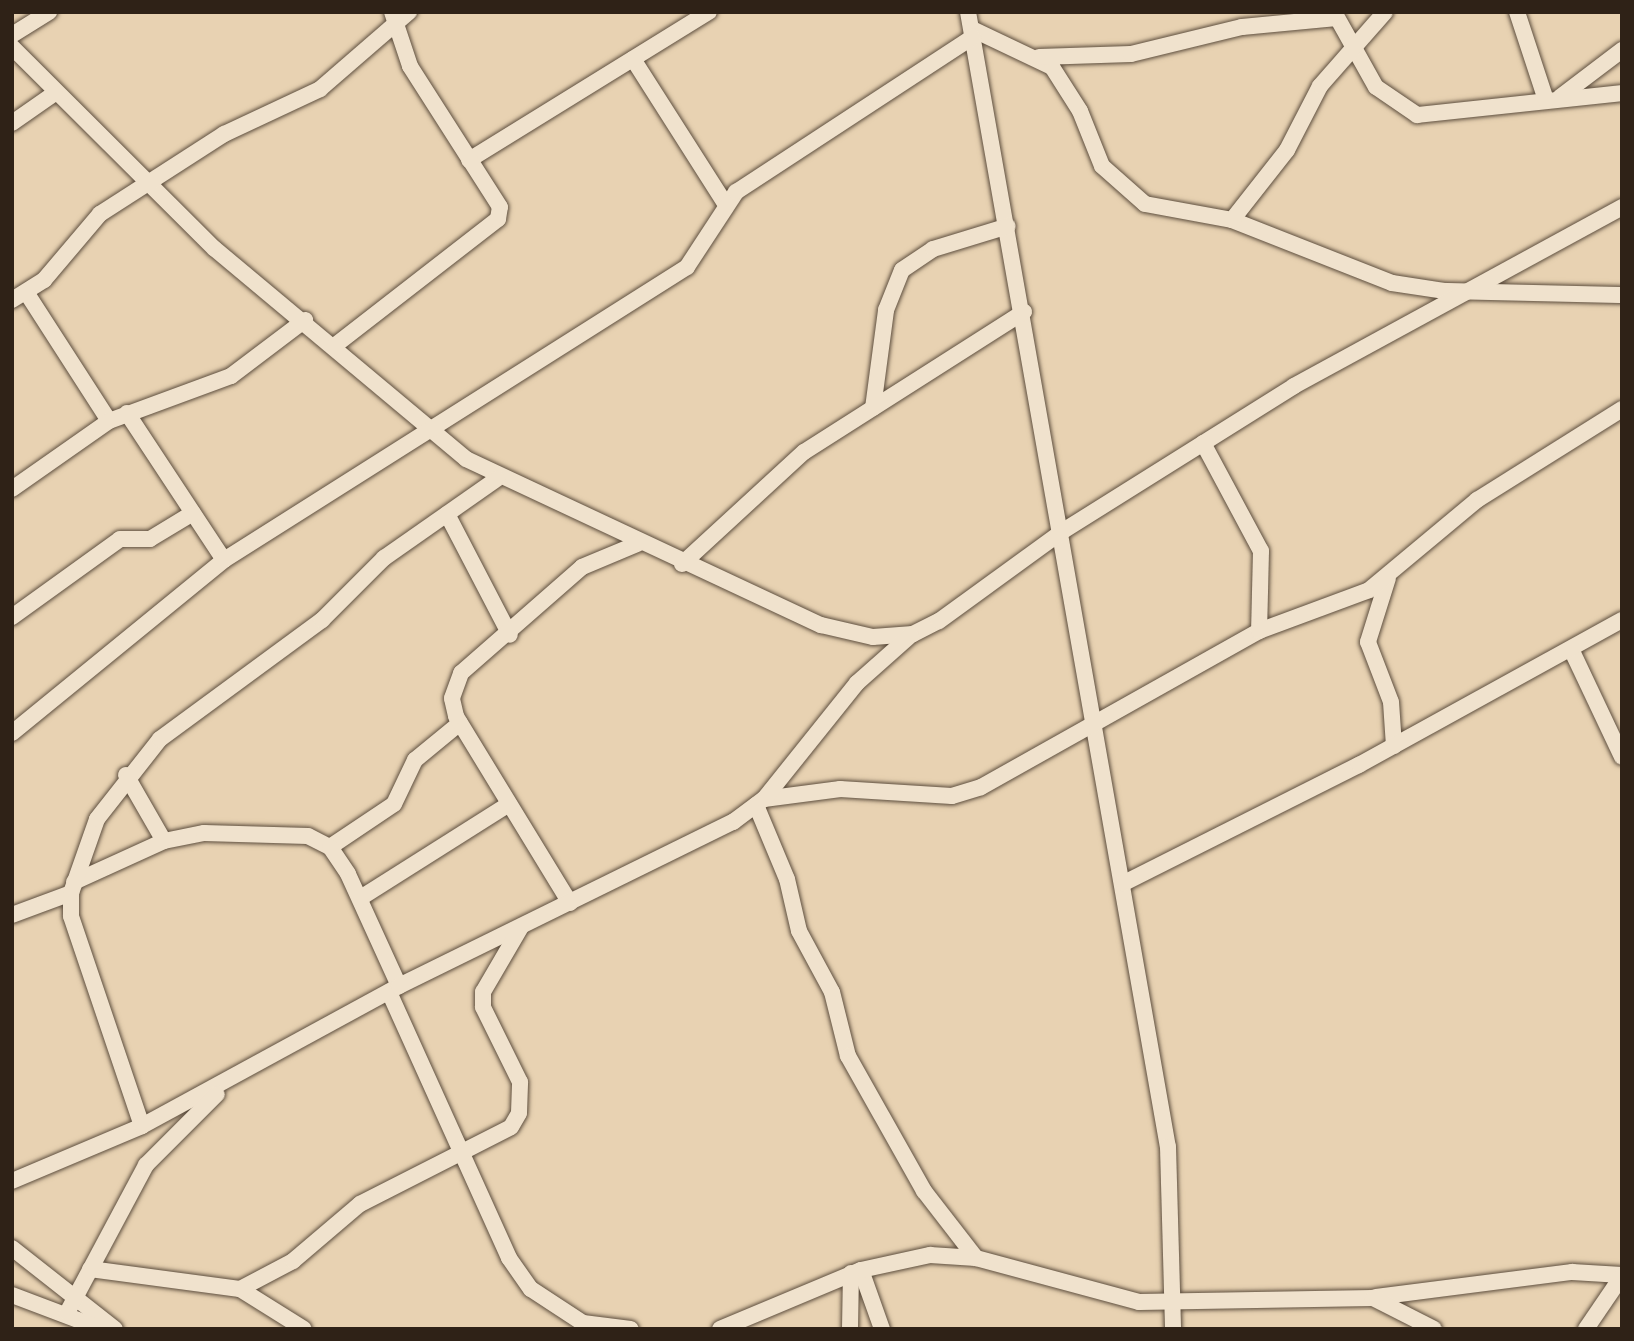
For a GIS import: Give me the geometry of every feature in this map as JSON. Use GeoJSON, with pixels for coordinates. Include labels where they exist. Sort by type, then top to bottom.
{"type":"FeatureCollection","features":[{"type":"Feature","properties":{"kind":"street"},"geometry":{"type":"LineString","coordinates":[[12,35],[49,12]]}},
{"type":"Feature","properties":{"kind":"street"},"geometry":{"type":"LineString","coordinates":[[109,421],[19,296],[57,266],[100,214],[224,134],[320,89],[394,20],[409,12]]}},
{"type":"Feature","properties":{"kind":"street"},"geometry":{"type":"LineString","coordinates":[[470,160],[709,12]]}},
{"type":"Feature","properties":{"kind":"street"},"geometry":{"type":"LineString","coordinates":[[968,12],[1063,531],[1168,1147],[1173,1329]]}},
{"type":"Feature","properties":{"kind":"street"},"geometry":{"type":"LineString","coordinates":[[1233,220],[1354,46],[1385,12]]}},
{"type":"Feature","properties":{"kind":"street"},"geometry":{"type":"LineString","coordinates":[[972,33],[1040,57],[1131,54],[1242,27],[1335,15],[1376,87],[1417,115],[1553,98],[1622,93]]}},
{"type":"Feature","properties":{"kind":"street"},"geometry":{"type":"LineString","coordinates":[[1522,15],[1553,98]]}},
{"type":"Feature","properties":{"kind":"street"},"geometry":{"type":"LineString","coordinates":[[333,347],[498,219],[500,207],[425,93],[394,20]]}},
{"type":"Feature","properties":{"kind":"street"},"geometry":{"type":"LineString","coordinates":[[12,733],[225,560],[431,433],[687,267],[726,205],[825,128],[972,33]]}},
{"type":"Feature","properties":{"kind":"street"},"geometry":{"type":"LineString","coordinates":[[12,47],[144,184],[304,320],[431,433],[497,479],[821,625],[873,637],[913,634]]}},
{"type":"Feature","properties":{"kind":"street"},"geometry":{"type":"LineString","coordinates":[[1553,98],[1622,50]]}},
{"type":"Feature","properties":{"kind":"street"},"geometry":{"type":"LineString","coordinates":[[1040,57],[1065,85],[1102,166],[1124,191],[1145,204],[1233,220],[1392,283],[1469,292],[1622,295]]}},
{"type":"Feature","properties":{"kind":"street"},"geometry":{"type":"LineString","coordinates":[[633,59],[726,205]]}},
{"type":"Feature","properties":{"kind":"street"},"geometry":{"type":"LineString","coordinates":[[12,123],[55,93]]}},
{"type":"Feature","properties":{"kind":"street"},"geometry":{"type":"LineString","coordinates":[[12,1181],[142,1126],[394,989],[688,848],[760,802],[857,683],[913,634],[972,599],[1063,531],[1203,443],[1622,207]]}},
{"type":"Feature","properties":{"kind":"street"},"geometry":{"type":"LineString","coordinates":[[873,408],[886,310],[902,270],[933,249],[1008,226]]}},
{"type":"Feature","properties":{"kind":"street"},"geometry":{"type":"LineString","coordinates":[[682,564],[766,480],[1024,312]]}},
{"type":"Feature","properties":{"kind":"street"},"geometry":{"type":"LineString","coordinates":[[12,489],[109,421],[231,376],[304,320]]}},
{"type":"Feature","properties":{"kind":"street"},"geometry":{"type":"LineString","coordinates":[[760,802],[840,789],[965,794],[1259,631],[1352,599],[1388,578],[1477,500],[1622,409]]}},
{"type":"Feature","properties":{"kind":"street"},"geometry":{"type":"LineString","coordinates":[[127,413],[225,560]]}},
{"type":"Feature","properties":{"kind":"street"},"geometry":{"type":"LineString","coordinates":[[1203,443],[1261,551],[1259,631]]}},
{"type":"Feature","properties":{"kind":"street"},"geometry":{"type":"LineString","coordinates":[[142,1126],[78,947],[73,887],[97,819],[126,775],[203,704],[322,620],[383,558],[497,479]]}},
{"type":"Feature","properties":{"kind":"street"},"geometry":{"type":"LineString","coordinates":[[12,617],[120,539],[150,540],[193,513]]}},
{"type":"Feature","properties":{"kind":"street"},"geometry":{"type":"LineString","coordinates":[[447,514],[510,635]]}},
{"type":"Feature","properties":{"kind":"street"},"geometry":{"type":"LineString","coordinates":[[570,903],[460,723],[454,685],[582,567],[637,544]]}},
{"type":"Feature","properties":{"kind":"street"},"geometry":{"type":"LineString","coordinates":[[1388,578],[1368,642],[1391,702],[1394,746]]}},
{"type":"Feature","properties":{"kind":"street"},"geometry":{"type":"LineString","coordinates":[[1124,883],[1394,746],[1622,620]]}},
{"type":"Feature","properties":{"kind":"street"},"geometry":{"type":"LineString","coordinates":[[1571,649],[1622,757]]}},
{"type":"Feature","properties":{"kind":"street"},"geometry":{"type":"LineString","coordinates":[[1606,722],[1622,714]]}},
{"type":"Feature","properties":{"kind":"street"},"geometry":{"type":"LineString","coordinates":[[330,848],[394,804],[415,760],[460,723]]}},
{"type":"Feature","properties":{"kind":"street"},"geometry":{"type":"LineString","coordinates":[[126,775],[164,841]]}},
{"type":"Feature","properties":{"kind":"street"},"geometry":{"type":"LineString","coordinates":[[760,802],[787,879],[799,931],[832,992],[858,1077],[924,1191],[976,1258]]}},
{"type":"Feature","properties":{"kind":"street"},"geometry":{"type":"LineString","coordinates":[[362,897],[509,804]]}},
{"type":"Feature","properties":{"kind":"street"},"geometry":{"type":"LineString","coordinates":[[12,915],[164,841],[226,831],[308,836],[330,848],[362,897],[394,989],[462,1154],[509,1258],[531,1289],[583,1323],[631,1329]]}},
{"type":"Feature","properties":{"kind":"street"},"geometry":{"type":"LineString","coordinates":[[240,1289],[293,1261],[353,1209],[510,1127],[520,1113],[520,1082],[484,1007],[483,992],[523,925]]}},
{"type":"Feature","properties":{"kind":"street"},"geometry":{"type":"LineString","coordinates":[[66,1313],[146,1165],[237,1076]]}},
{"type":"Feature","properties":{"kind":"street"},"geometry":{"type":"LineString","coordinates":[[12,1248],[77,1294],[115,1329]]}},
{"type":"Feature","properties":{"kind":"street"},"geometry":{"type":"LineString","coordinates":[[719,1329],[856,1271],[930,1255],[976,1258],[1113,1298],[1172,1304],[1252,1296],[1373,1298],[1572,1272],[1622,1276],[1586,1329]]}},
{"type":"Feature","properties":{"kind":"street"},"geometry":{"type":"LineString","coordinates":[[90,1269],[240,1289],[304,1329]]}},
{"type":"Feature","properties":{"kind":"street"},"geometry":{"type":"LineString","coordinates":[[850,1329],[856,1271]]}},
{"type":"Feature","properties":{"kind":"street"},"geometry":{"type":"LineString","coordinates":[[856,1271],[882,1329]]}},
{"type":"Feature","properties":{"kind":"street"},"geometry":{"type":"LineString","coordinates":[[12,1295],[103,1329]]}},
{"type":"Feature","properties":{"kind":"street"},"geometry":{"type":"LineString","coordinates":[[1373,1298],[1434,1329]]}}]}
